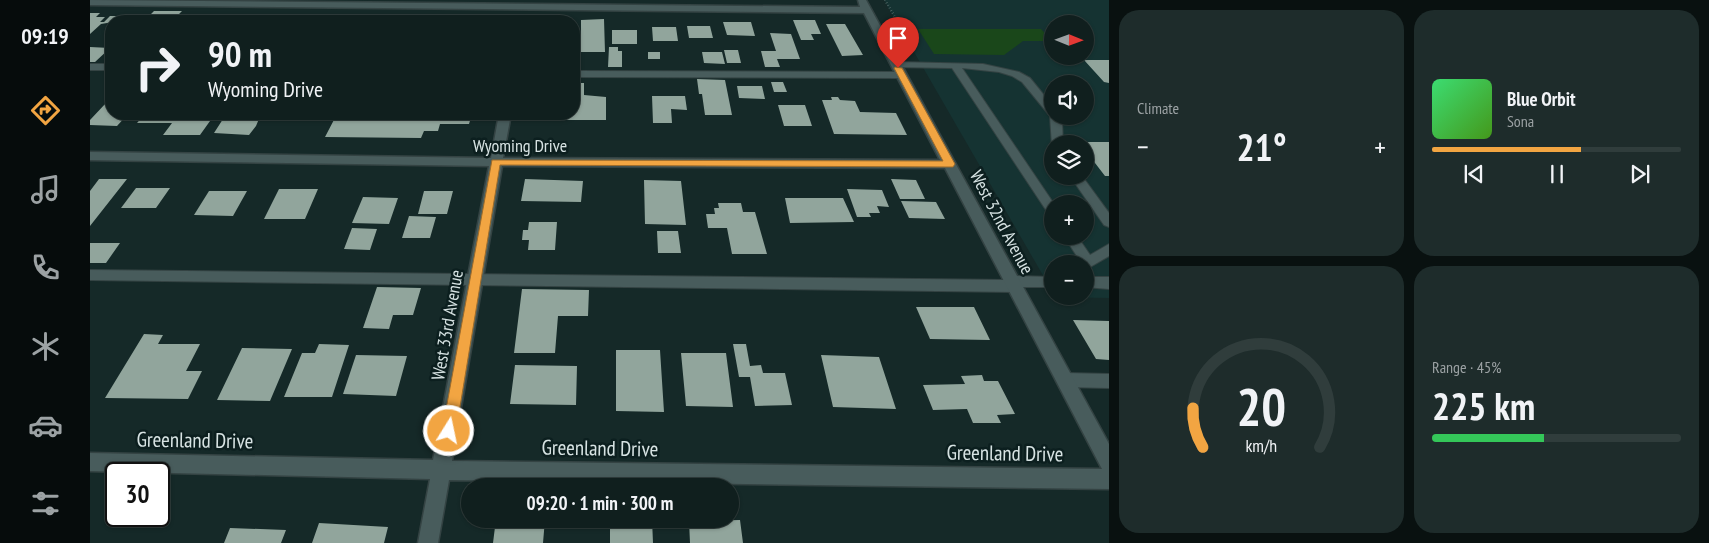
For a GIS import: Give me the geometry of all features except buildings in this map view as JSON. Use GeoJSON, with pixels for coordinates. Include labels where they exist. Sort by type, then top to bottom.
{"type":"FeatureCollection","features":[{"type":"Feature","properties":{"kind":"street"},"geometry":{"type":"LineString","coordinates":[[90,2],[526,7],[863,5]]}},
{"type":"Feature","properties":{"kind":"street","name":"West 32nd Avenue"},"geometry":{"type":"LineString","coordinates":[[863,5],[1109,463]]}},
{"type":"Feature","properties":{"kind":"street","name":"West 33rd Avenue"},"geometry":{"type":"LineString","coordinates":[[428,543],[504,120]]}},
{"type":"Feature","properties":{"kind":"street","name":"Wyoming Drive"},"geometry":{"type":"LineString","coordinates":[[90,156],[496,162],[950,164]]}},
{"type":"Feature","properties":{"kind":"street","name":"Greenland Drive"},"geometry":{"type":"LineString","coordinates":[[90,462],[442,470],[1109,479]]}},
{"type":"Feature","properties":{"kind":"lane"},"geometry":{"type":"LineString","coordinates":[[956,66],[1044,198]]}},
{"type":"Feature","properties":{"kind":"lane"},"geometry":{"type":"LineString","coordinates":[[580,74],[899,70],[956,66],[993,68],[1016,74],[1025,79],[1044,103]]}},
{"type":"Feature","properties":{"kind":"lane"},"geometry":{"type":"LineString","coordinates":[[90,67],[105,67]]}},
{"type":"Feature","properties":{"kind":"lane"},"geometry":{"type":"LineString","coordinates":[[1082,185],[1109,222]]}},
{"type":"Feature","properties":{"kind":"lane"},"geometry":{"type":"LineString","coordinates":[[1094,259],[1109,249]]}},
{"type":"Feature","properties":{"kind":"lane"},"geometry":{"type":"LineString","coordinates":[[90,275],[1014,284],[1044,282]]}},
{"type":"Feature","properties":{"kind":"lane"},"geometry":{"type":"LineString","coordinates":[[1094,282],[1109,283]]}},
{"type":"Feature","properties":{"kind":"lane"},"geometry":{"type":"LineString","coordinates":[[1065,380],[1109,381]]}},
{"type":"Feature","properties":{"kind":"shaded area"},"geometry":{"type":"Polygon","coordinates":[[[884,0],[1109,0],[1109,298],[1094,298],[1094,255],[1044,255],[1044,277],[884,0]]]}},
{"type":"Feature","properties":{"kind":"green space"},"geometry":{"type":"Polygon","coordinates":[[[918,29],[1041,29],[1044,32],[1044,41],[1023,41],[1004,55],[934,54],[918,29]]]}},
{"type":"Feature","properties":{"kind":"route"},"geometry":{"type":"LineString","coordinates":[[449,431],[496,162],[950,164],[898,68]]}}]}
